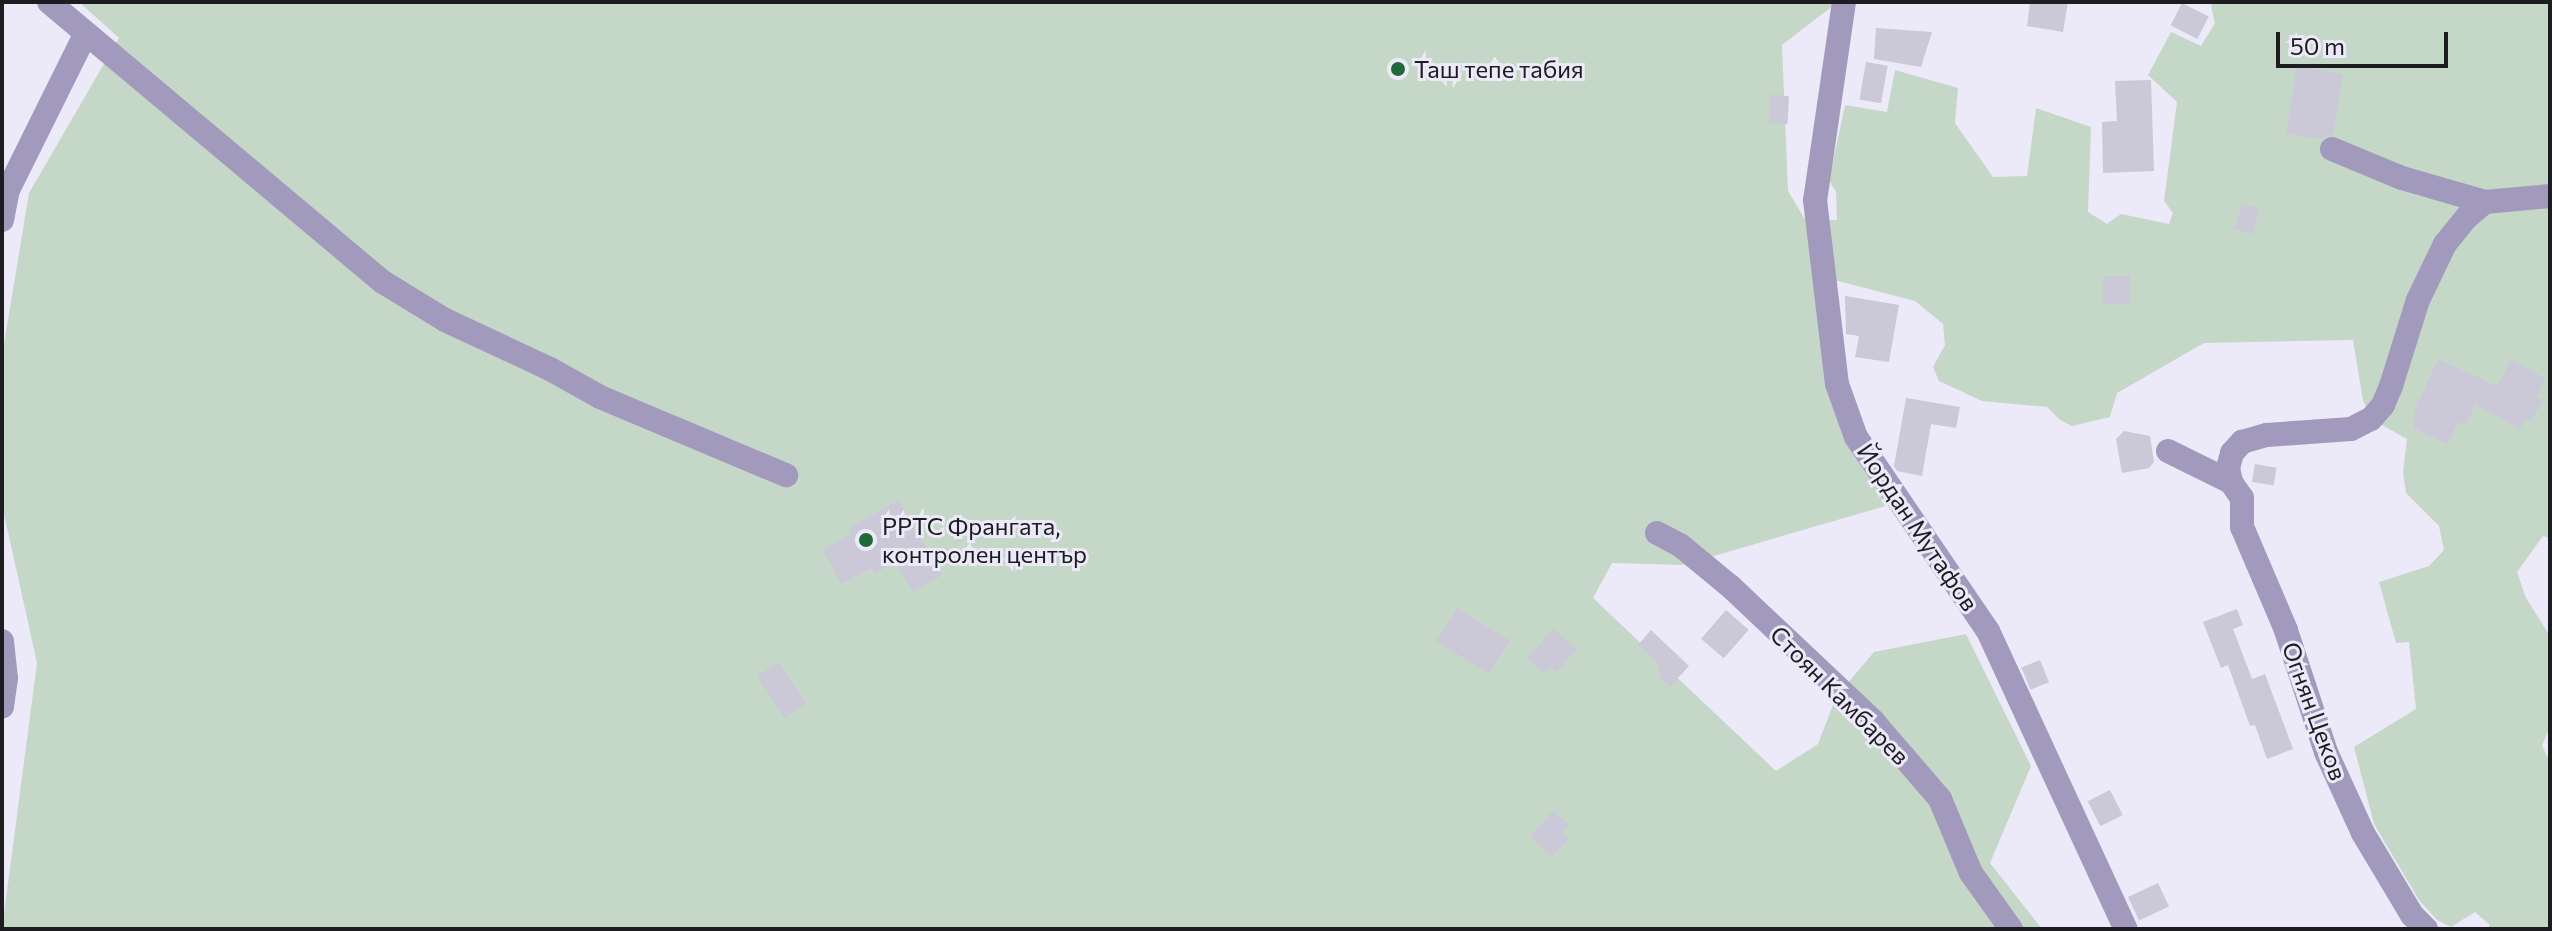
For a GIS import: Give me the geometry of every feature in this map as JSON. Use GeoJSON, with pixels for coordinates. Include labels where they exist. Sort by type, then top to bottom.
{"type":"FeatureCollection","features":[{"type":"Feature","properties":{"kind":"street"},"geometry":{"type":"LineString","coordinates":[[49,2],[383,282],[445,320],[550,369],[600,397],[786,475]]}},
{"type":"Feature","properties":{"kind":"street","name":"Йордан Мутафов"},"geometry":{"type":"LineString","coordinates":[[1844,2],[1815,200],[1837,384],[1856,437],[1988,631],[2126,929]]}},
{"type":"Feature","properties":{"kind":"street"},"geometry":{"type":"LineString","coordinates":[[2,220],[8,190],[85,35]]}},
{"type":"Feature","properties":{"kind":"street"},"geometry":{"type":"LineString","coordinates":[[2332,149],[2402,178],[2485,202],[2550,196]]}},
{"type":"Feature","properties":{"kind":"street"},"geometry":{"type":"LineString","coordinates":[[2231,482],[2228,468],[2232,453],[2242,442],[2267,435],[2351,429],[2371,419],[2383,405],[2418,300],[2445,244],[2467,217],[2485,202]]}},
{"type":"Feature","properties":{"kind":"street"},"geometry":{"type":"LineString","coordinates":[[2168,451],[2231,482]]}},
{"type":"Feature","properties":{"kind":"street","name":"Огнян Цеков"},"geometry":{"type":"LineString","coordinates":[[2231,482],[2242,498],[2242,527],[2286,630],[2326,752],[2363,833],[2412,915],[2426,929]]}},
{"type":"Feature","properties":{"kind":"street","name":"Стоян Камбарев"},"geometry":{"type":"LineString","coordinates":[[1657,533],[1680,545],[1731,587],[1873,721],[1940,799],[1971,873],[2011,929]]}},
{"type":"Feature","properties":{"kind":"street"},"geometry":{"type":"LineString","coordinates":[[2,641],[2,707]]}},
{"type":"Feature","properties":{"kind":"green space"},"geometry":{"type":"Polygon","coordinates":[[[79,2],[1855,2],[1834,5],[1782,45],[1788,191],[1806,221],[1837,220],[1836,192],[1829,180],[1845,105],[1887,112],[1895,70],[1958,88],[1955,123],[1993,177],[2027,176],[2036,108],[2091,127],[2088,212],[2107,224],[2121,214],[2169,224],[2173,213],[2164,201],[2177,102],[2148,75],[2171,32],[2201,46],[2215,23],[2211,6],[2214,2],[2550,2],[2550,538],[2543,536],[2517,572],[2526,598],[2550,636],[2550,726],[2542,746],[2550,762],[2550,929],[2489,929],[2489,924],[2475,912],[2451,927],[2437,920],[2419,900],[2374,824],[2354,747],[2416,709],[2409,642],[2396,643],[2379,582],[2429,566],[2444,550],[2439,526],[2406,493],[2403,472],[2407,439],[2371,419],[2363,400],[2353,340],[2204,343],[2117,393],[2110,417],[2072,426],[2060,420],[2047,407],[1982,401],[1939,381],[1933,367],[1945,345],[1943,324],[1915,301],[1823,277],[1828,384],[1889,505],[1683,565],[1612,563],[1593,598],[1776,771],[1818,744],[1836,697],[1874,652],[1966,634],[2031,766],[1990,863],[2042,929],[2,929],[37,663],[2,505],[4,344],[29,193],[119,38],[79,2]]]}},
{"type":"Feature","properties":{"kind":"building"},"geometry":{"type":"Polygon","coordinates":[[[2030,2],[2068,2],[2063,32],[2027,26],[2030,2]]]}},
{"type":"Feature","properties":{"kind":"building"},"geometry":{"type":"Polygon","coordinates":[[[2182,3],[2209,17],[2197,39],[2171,25],[2182,3]]]}},
{"type":"Feature","properties":{"kind":"building"},"geometry":{"type":"Polygon","coordinates":[[[1876,28],[1932,32],[1921,67],[1874,59],[1876,28]]]}},
{"type":"Feature","properties":{"kind":"building"},"geometry":{"type":"Polygon","coordinates":[[[1866,62],[1888,66],[1881,103],[1859,99],[1866,62]]]}},
{"type":"Feature","properties":{"kind":"building"},"geometry":{"type":"Polygon","coordinates":[[[2297,66],[2343,74],[2333,134],[2321,139],[2286,134],[2297,66]]]}},
{"type":"Feature","properties":{"kind":"building"},"geometry":{"type":"Polygon","coordinates":[[[2151,80],[2154,171],[2103,173],[2102,122],[2117,121],[2115,81],[2151,80]]]}},
{"type":"Feature","properties":{"kind":"building"},"geometry":{"type":"Polygon","coordinates":[[[1770,95],[1789,96],[1788,124],[1769,123],[1770,95]]]}},
{"type":"Feature","properties":{"kind":"building"},"geometry":{"type":"Polygon","coordinates":[[[2242,204],[2259,209],[2252,234],[2235,229],[2242,204]]]}},
{"type":"Feature","properties":{"kind":"building"},"geometry":{"type":"Polygon","coordinates":[[[2103,276],[2130,276],[2130,304],[2103,304],[2103,276]]]}},
{"type":"Feature","properties":{"kind":"building"},"geometry":{"type":"Polygon","coordinates":[[[1845,296],[1899,305],[1889,362],[1855,357],[1859,336],[1846,334],[1845,296]]]}},
{"type":"Feature","properties":{"kind":"building"},"geometry":{"type":"Polygon","coordinates":[[[2438,359],[2497,386],[2511,360],[2546,379],[2536,397],[2543,400],[2531,421],[2526,419],[2520,429],[2475,404],[2467,423],[2458,423],[2447,444],[2414,428],[2414,412],[2438,359]]]}},
{"type":"Feature","properties":{"kind":"building"},"geometry":{"type":"Polygon","coordinates":[[[1906,398],[1960,407],[1956,428],[1931,424],[1922,476],[1897,471],[1894,466],[1906,398]]]}},
{"type":"Feature","properties":{"kind":"building"},"geometry":{"type":"Polygon","coordinates":[[[2124,431],[2150,436],[2154,462],[2149,468],[2122,473],[2116,439],[2124,431]]]}},
{"type":"Feature","properties":{"kind":"building"},"geometry":{"type":"Polygon","coordinates":[[[2255,464],[2277,468],[2274,486],[2252,482],[2255,464]]]}},
{"type":"Feature","properties":{"kind":"building","name":"РРТС Франгата, контролен център"},"geometry":{"type":"Polygon","coordinates":[[[899,500],[942,575],[913,591],[895,562],[874,574],[871,568],[841,584],[823,550],[852,534],[849,528],[899,500]]]}},
{"type":"Feature","properties":{"kind":"building"},"geometry":{"type":"Polygon","coordinates":[[[1457,608],[1510,641],[1489,674],[1436,641],[1457,608]]]}},
{"type":"Feature","properties":{"kind":"building"},"geometry":{"type":"Polygon","coordinates":[[[2237,609],[2243,625],[2233,629],[2252,679],[2265,674],[2293,749],[2267,759],[2255,725],[2250,726],[2228,665],[2221,668],[2203,622],[2237,609]]]}},
{"type":"Feature","properties":{"kind":"building"},"geometry":{"type":"Polygon","coordinates":[[[1726,610],[1749,630],[1724,658],[1701,639],[1726,610]]]}},
{"type":"Feature","properties":{"kind":"building"},"geometry":{"type":"Polygon","coordinates":[[[1553,629],[1577,649],[1557,672],[1550,666],[1544,673],[1527,659],[1553,629]]]}},
{"type":"Feature","properties":{"kind":"building"},"geometry":{"type":"Polygon","coordinates":[[[1651,630],[1689,666],[1670,687],[1659,677],[1658,663],[1638,645],[1651,630]]]}},
{"type":"Feature","properties":{"kind":"building"},"geometry":{"type":"Polygon","coordinates":[[[2040,660],[2049,682],[2030,690],[2021,667],[2040,660]]]}},
{"type":"Feature","properties":{"kind":"building"},"geometry":{"type":"Polygon","coordinates":[[[779,662],[806,704],[784,718],[757,676],[779,662]]]}},
{"type":"Feature","properties":{"kind":"building"},"geometry":{"type":"Polygon","coordinates":[[[2110,790],[2123,815],[2100,826],[2088,801],[2110,790]]]}},
{"type":"Feature","properties":{"kind":"building"},"geometry":{"type":"Polygon","coordinates":[[[1553,811],[1569,825],[1562,832],[1569,838],[1552,857],[1530,836],[1553,811]]]}},
{"type":"Feature","properties":{"kind":"building"},"geometry":{"type":"Polygon","coordinates":[[[2158,883],[2169,907],[2139,921],[2128,897],[2158,883]]]}},
{"type":"Feature","properties":{"kind":"place","name":"Таш тепе табия"},"geometry":{"type":"Point","coordinates":[1398,69]}},
{"type":"Feature","properties":{"kind":"place","name":"РРТС Франгата, контролен център"},"geometry":{"type":"Point","coordinates":[866,540]}}]}
